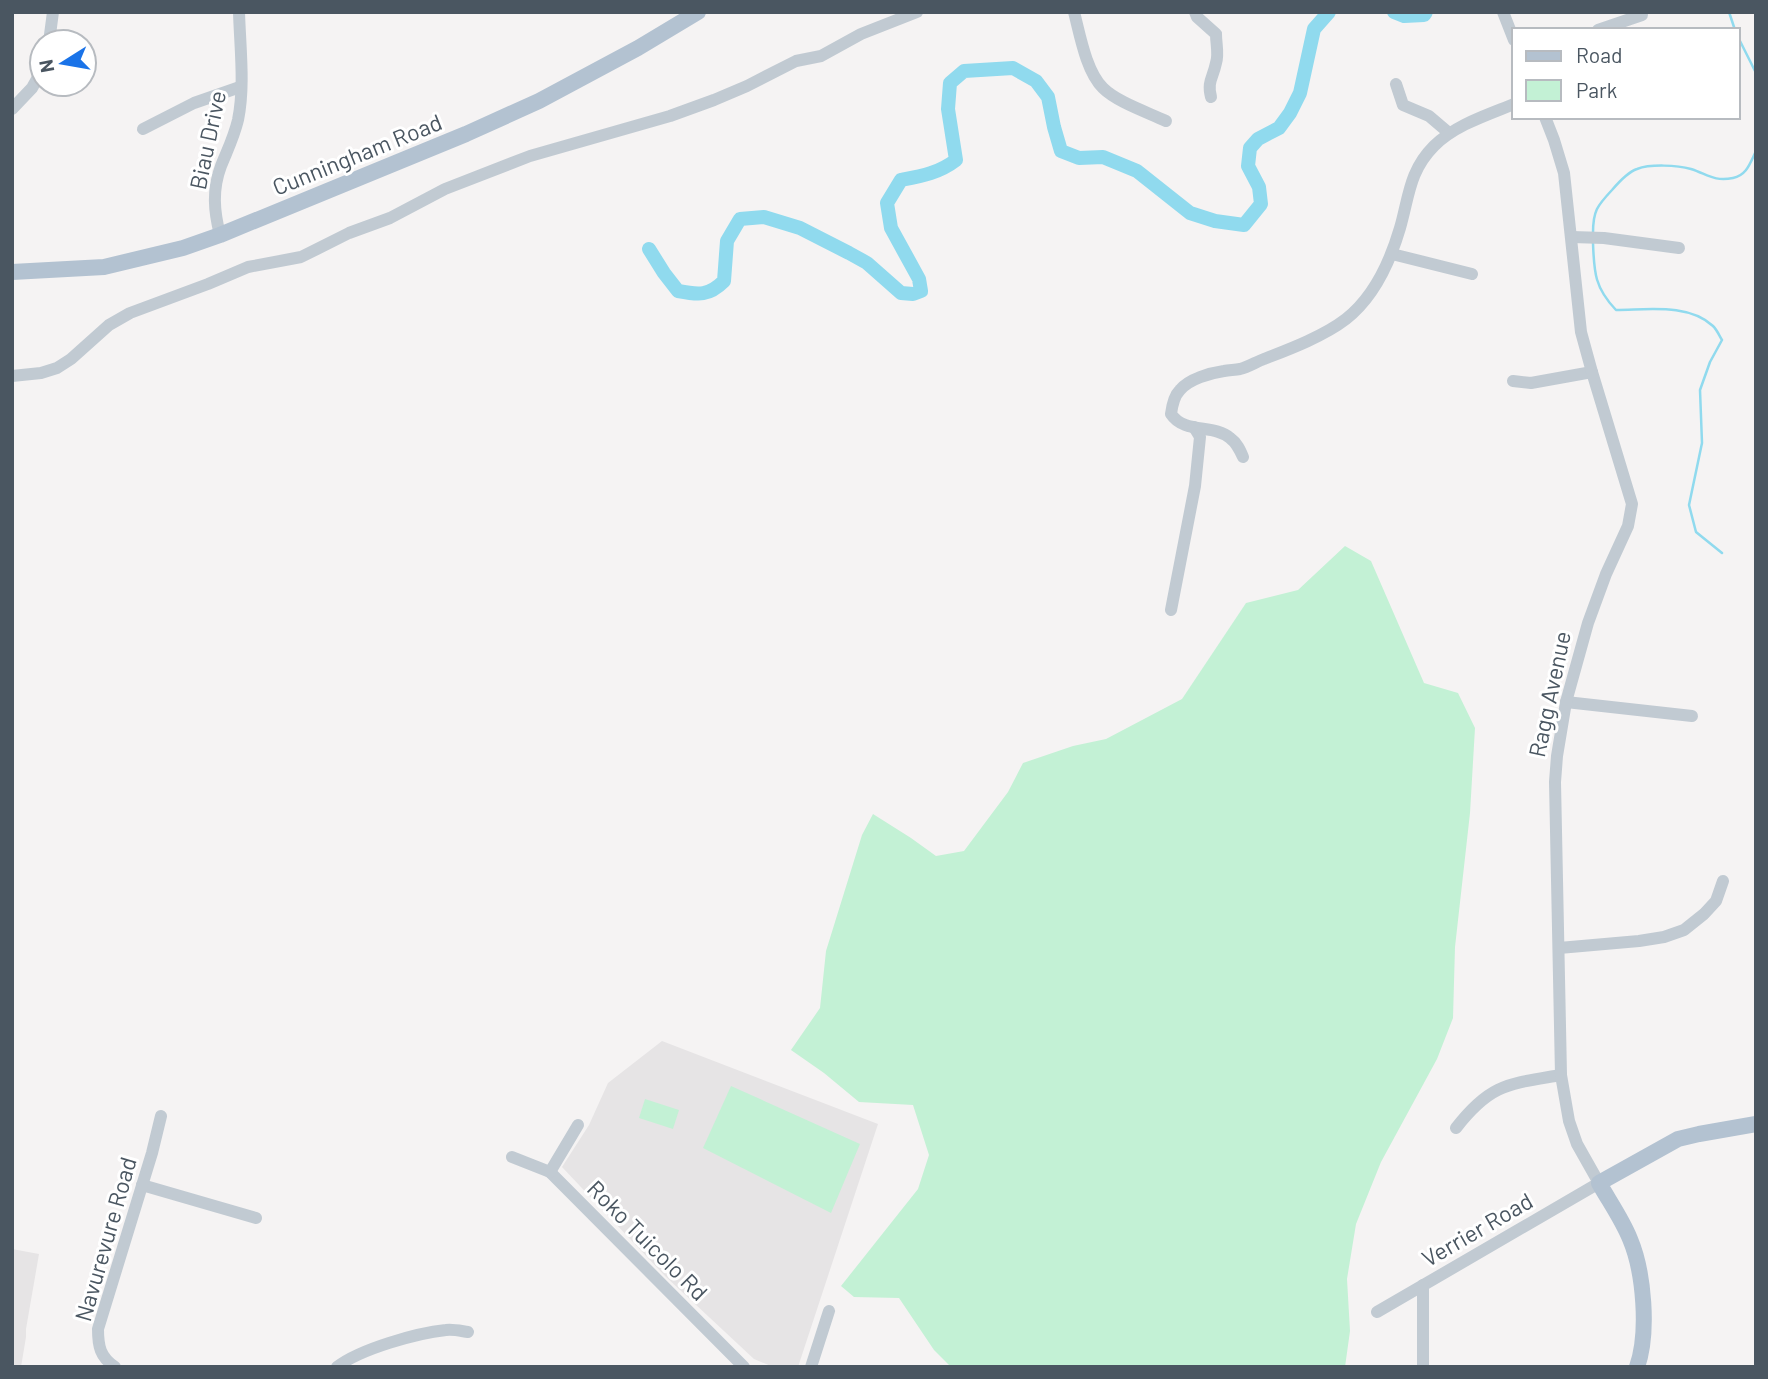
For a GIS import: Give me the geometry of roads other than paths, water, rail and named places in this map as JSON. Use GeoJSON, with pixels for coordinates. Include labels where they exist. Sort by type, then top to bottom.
{"type":"FeatureCollection","features":[{"type":"Feature","properties":{"kind":"main road","name":"Cunningham Road"},"geometry":{"type":"LineString","coordinates":[[12,272],[116,264],[183,248],[220,235],[528,107],[698,12]]}},
{"type":"Feature","properties":{"kind":"main road"},"geometry":{"type":"LineString","coordinates":[[1598,1183],[1678,1139],[1756,1124]]}},
{"type":"Feature","properties":{"kind":"main road","name":"Ragg Avenue"},"geometry":{"type":"LineString","coordinates":[[1598,1183],[1631,1241],[1639,1268],[1643,1332],[1637,1367]]}},
{"type":"Feature","properties":{"kind":"street","name":"Biau Drive"},"geometry":{"type":"LineString","coordinates":[[220,235],[214,207],[215,187],[238,120],[239,12]]}},
{"type":"Feature","properties":{"kind":"street"},"geometry":{"type":"LineString","coordinates":[[12,376],[41,373],[64,364],[109,325],[130,313],[248,267],[301,257],[349,233],[390,218],[445,189],[530,156],[670,116],[714,100],[796,61],[821,56],[861,34],[917,12]]}},
{"type":"Feature","properties":{"kind":"street"},"geometry":{"type":"LineString","coordinates":[[1074,12],[1089,63],[1103,88],[1166,121]]}},
{"type":"Feature","properties":{"kind":"street"},"geometry":{"type":"LineString","coordinates":[[1195,12],[1216,34],[1217,63],[1209,80],[1212,97]]}},
{"type":"Feature","properties":{"kind":"street"},"geometry":{"type":"LineString","coordinates":[[1503,12],[1512,35]]}},
{"type":"Feature","properties":{"kind":"street"},"geometry":{"type":"LineString","coordinates":[[1604,28],[1642,15]]}},
{"type":"Feature","properties":{"kind":"street"},"geometry":{"type":"LineString","coordinates":[[1396,84],[1403,105],[1429,116],[1449,134]]}},
{"type":"Feature","properties":{"kind":"street"},"geometry":{"type":"LineString","coordinates":[[142,128],[194,103],[240,87]]}},
{"type":"Feature","properties":{"kind":"street"},"geometry":{"type":"LineString","coordinates":[[12,109],[28,92]]}},
{"type":"Feature","properties":{"kind":"street"},"geometry":{"type":"LineString","coordinates":[[1243,457],[1239,448],[1226,435],[1174,420],[1171,414],[1173,402],[1180,389],[1195,379],[1221,371],[1241,369],[1281,353],[1311,340],[1346,319],[1366,298],[1386,267],[1416,169],[1435,145],[1449,134],[1512,105]]}},
{"type":"Feature","properties":{"kind":"street","name":"Ragg Avenue"},"geometry":{"type":"LineString","coordinates":[[1546,119],[1564,173],[1581,332],[1632,504],[1628,526],[1588,623],[1566,702],[1555,782],[1561,1074],[1569,1121],[1577,1144],[1598,1183]]}},
{"type":"Feature","properties":{"kind":"street"},"geometry":{"type":"LineString","coordinates":[[1572,237],[1604,238],[1679,248]]}},
{"type":"Feature","properties":{"kind":"street"},"geometry":{"type":"LineString","coordinates":[[1392,254],[1472,275]]}},
{"type":"Feature","properties":{"kind":"street"},"geometry":{"type":"LineString","coordinates":[[1513,381],[1531,383],[1592,372]]}},
{"type":"Feature","properties":{"kind":"street"},"geometry":{"type":"LineString","coordinates":[[1171,610],[1195,486],[1200,437],[1194,427]]}},
{"type":"Feature","properties":{"kind":"street"},"geometry":{"type":"LineString","coordinates":[[1566,702],[1692,716]]}},
{"type":"Feature","properties":{"kind":"street"},"geometry":{"type":"LineString","coordinates":[[1559,948],[1639,941],[1684,930],[1716,901],[1723,881]]}},
{"type":"Feature","properties":{"kind":"street"},"geometry":{"type":"LineString","coordinates":[[1456,1128],[1480,1101],[1496,1090],[1510,1084],[1561,1074]]}},
{"type":"Feature","properties":{"kind":"street","name":"Navurevure Road"},"geometry":{"type":"LineString","coordinates":[[115,1367],[106,1361],[100,1351],[97,1329],[161,1116]]}},
{"type":"Feature","properties":{"kind":"street"},"geometry":{"type":"LineString","coordinates":[[550,1172],[578,1125]]}},
{"type":"Feature","properties":{"kind":"street","name":"Roko Tuicolo Rd"},"geometry":{"type":"LineString","coordinates":[[512,1157],[550,1172],[744,1367]]}},
{"type":"Feature","properties":{"kind":"street","name":"Verrier Road"},"geometry":{"type":"LineString","coordinates":[[1377,1312],[1598,1183]]}},
{"type":"Feature","properties":{"kind":"street"},"geometry":{"type":"LineString","coordinates":[[142,1185],[256,1218]]}},
{"type":"Feature","properties":{"kind":"street"},"geometry":{"type":"LineString","coordinates":[[1423,1285],[1423,1367]]}},
{"type":"Feature","properties":{"kind":"street"},"geometry":{"type":"LineString","coordinates":[[811,1367],[829,1311]]}},
{"type":"Feature","properties":{"kind":"street"},"geometry":{"type":"LineString","coordinates":[[337,1367],[368,1351],[409,1338],[449,1330],[468,1332]]}},
{"type":"Feature","properties":{"kind":"waterway"},"geometry":{"type":"LineString","coordinates":[[649,249],[678,291],[698,294],[708,292],[724,281],[727,241],[740,219],[764,217],[800,228],[849,253],[867,263],[901,293],[913,294],[921,291],[919,279],[891,228],[887,203],[901,180],[937,171],[956,160],[948,109],[950,83],[964,71],[1013,68],[1036,81],[1048,97],[1061,151],[1079,158],[1103,157],[1137,171],[1190,213],[1215,221],[1244,225],[1261,204],[1259,187],[1248,166],[1250,148],[1258,139],[1279,128],[1290,113],[1300,93],[1314,29],[1329,12]]}},
{"type":"Feature","properties":{"kind":"waterway"},"geometry":{"type":"LineString","coordinates":[[1394,12],[1404,16],[1424,15],[1426,12]]}},
{"type":"Feature","properties":{"kind":"waterway"},"geometry":{"type":"LineString","coordinates":[[1729,12],[1734,28]]}},
{"type":"Feature","properties":{"kind":"waterway"},"geometry":{"type":"LineString","coordinates":[[1740,41],[1756,73]]}},
{"type":"Feature","properties":{"kind":"waterway"},"geometry":{"type":"LineString","coordinates":[[1593,233],[1599,205],[1620,181],[1634,170],[1649,166],[1671,166],[1691,169],[1716,178],[1733,178],[1745,171],[1756,151]]}},
{"type":"Feature","properties":{"kind":"waterway"},"geometry":{"type":"LineString","coordinates":[[1593,243],[1597,280],[1616,310],[1667,309],[1692,314],[1713,326],[1722,340],[1710,362],[1700,390],[1702,443],[1689,505],[1696,532],[1722,553]]}}]}
